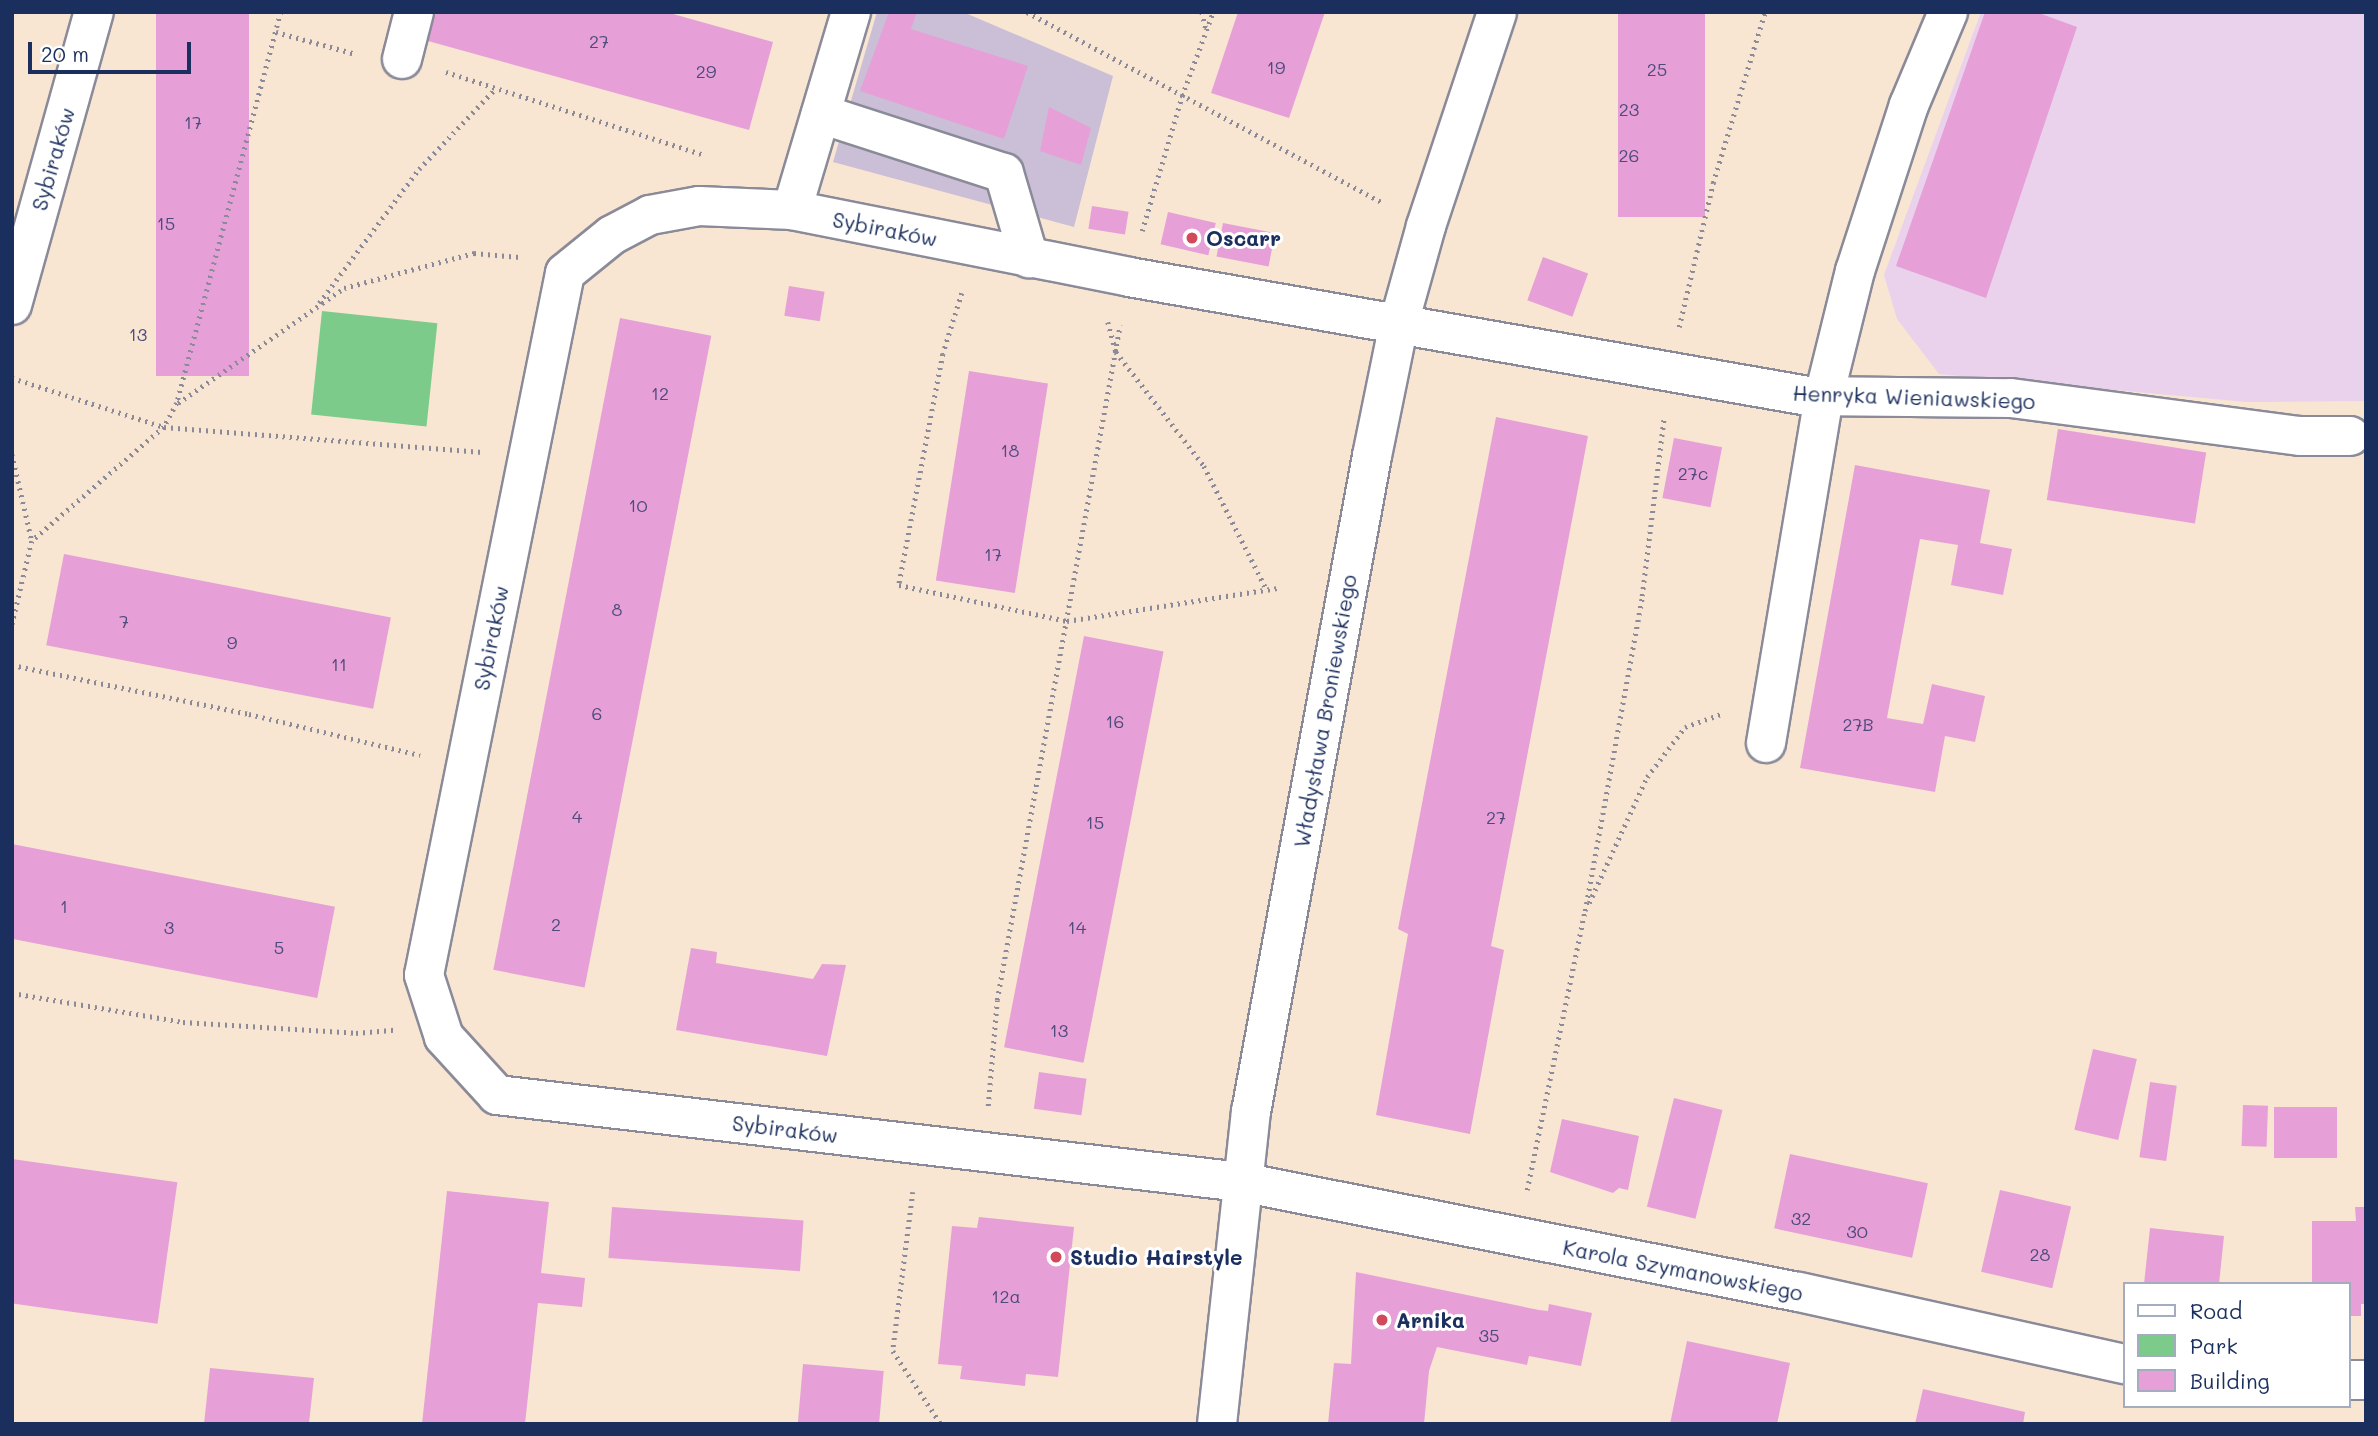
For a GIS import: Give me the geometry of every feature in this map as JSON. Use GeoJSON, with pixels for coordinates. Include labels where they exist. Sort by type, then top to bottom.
{"type":"FeatureCollection","features":[{"type":"Feature","properties":{"kind":"street","name":"Sybiraków"},"geometry":{"type":"LineString","coordinates":[[12,305],[94,12]]}},
{"type":"Feature","properties":{"kind":"street"},"geometry":{"type":"LineString","coordinates":[[402,58],[414,12]]}},
{"type":"Feature","properties":{"kind":"street"},"geometry":{"type":"LineString","coordinates":[[792,210],[851,12]]}},
{"type":"Feature","properties":{"kind":"street","name":"Władysława Broniewskiego"},"geometry":{"type":"LineString","coordinates":[[1217,1424],[1241,1182],[1399,323],[1426,226],[1497,12]]}},
{"type":"Feature","properties":{"kind":"street"},"geometry":{"type":"LineString","coordinates":[[1766,743],[1824,396],[1859,258],[1909,105],[1948,12]]}},
{"type":"Feature","properties":{"kind":"street"},"geometry":{"type":"LineString","coordinates":[[821,114],[1004,173],[1029,258]]}},
{"type":"Feature","properties":{"kind":"street","name":"Sybiraków"},"geometry":{"type":"LineString","coordinates":[[1241,1182],[497,1095],[444,1037],[424,975],[565,273],[612,235],[650,215],[699,205],[792,210],[1129,277],[1399,323]]}},
{"type":"Feature","properties":{"kind":"street","name":"Henryka Wieniawskiego"},"geometry":{"type":"LineString","coordinates":[[1399,323],[1824,396],[2011,398],[2300,436],[2350,436]]}},
{"type":"Feature","properties":{"kind":"street","name":"Karola Szymanowskiego"},"geometry":{"type":"LineString","coordinates":[[1241,1182],[1798,1292],[2122,1364]]}},
{"type":"Feature","properties":{"kind":"path"},"geometry":{"type":"LineString","coordinates":[[32,541],[164,427],[177,403],[281,12]]}},
{"type":"Feature","properties":{"kind":"path"},"geometry":{"type":"LineString","coordinates":[[1027,12],[1396,210]]}},
{"type":"Feature","properties":{"kind":"path"},"geometry":{"type":"LineString","coordinates":[[1202,12],[1206,30]]}},
{"type":"Feature","properties":{"kind":"path"},"geometry":{"type":"LineString","coordinates":[[984,1152],[997,1000],[1129,277],[1182,96],[1213,12]]}},
{"type":"Feature","properties":{"kind":"path"},"geometry":{"type":"LineString","coordinates":[[1517,1237],[1585,911],[1642,596],[1687,278],[1765,12]]}},
{"type":"Feature","properties":{"kind":"path"},"geometry":{"type":"LineString","coordinates":[[276,32],[358,55],[402,58],[713,157]]}},
{"type":"Feature","properties":{"kind":"path"},"geometry":{"type":"LineString","coordinates":[[316,306],[419,169],[496,88]]}},
{"type":"Feature","properties":{"kind":"path"},"geometry":{"type":"LineString","coordinates":[[973,246],[943,354],[899,585],[1067,621],[1278,588]]}},
{"type":"Feature","properties":{"kind":"path"},"geometry":{"type":"LineString","coordinates":[[177,403],[344,288],[474,253],[512,254]]}},
{"type":"Feature","properties":{"kind":"path"},"geometry":{"type":"LineString","coordinates":[[1116,352],[1204,466],[1267,590]]}},
{"type":"Feature","properties":{"kind":"path"},"geometry":{"type":"LineString","coordinates":[[12,378],[164,427],[466,448],[527,461]]}},
{"type":"Feature","properties":{"kind":"path"},"geometry":{"type":"LineString","coordinates":[[12,454],[32,541],[12,625]]}},
{"type":"Feature","properties":{"kind":"path"},"geometry":{"type":"LineString","coordinates":[[12,665],[466,764]]}},
{"type":"Feature","properties":{"kind":"path"},"geometry":{"type":"LineString","coordinates":[[1585,911],[1647,777],[1685,727],[1732,710],[1773,705]]}},
{"type":"Feature","properties":{"kind":"path"},"geometry":{"type":"LineString","coordinates":[[12,993],[183,1021],[356,1033],[440,1025]]}},
{"type":"Feature","properties":{"kind":"path"},"geometry":{"type":"LineString","coordinates":[[920,1144],[893,1351],[941,1424]]}},
{"type":"Feature","properties":{"kind":"shaded area"},"geometry":{"type":"Polygon","coordinates":[[[877,12],[963,12],[1113,76],[1074,227],[833,162],[877,12]]]}},
{"type":"Feature","properties":{"kind":"shaded area"},"geometry":{"type":"Polygon","coordinates":[[[1981,12],[2366,12],[2366,401],[2247,402],[1939,374],[1897,319],[1884,275],[1981,12]]]}},
{"type":"Feature","properties":{"kind":"green space"},"geometry":{"type":"Polygon","coordinates":[[[322,311],[437,323],[426,427],[311,414],[322,311]]]}},
{"type":"Feature","properties":{"kind":"building"},"geometry":{"type":"Polygon","coordinates":[[[156,12],[249,12],[249,376],[156,376],[156,12]]]}},
{"type":"Feature","properties":{"kind":"building"},"geometry":{"type":"Polygon","coordinates":[[[436,12],[666,12],[773,42],[749,130],[428,41],[436,12]]]}},
{"type":"Feature","properties":{"kind":"building"},"geometry":{"type":"Polygon","coordinates":[[[889,12],[917,12],[911,29],[1028,66],[1004,139],[860,91],[889,12]]]}},
{"type":"Feature","properties":{"kind":"building"},"geometry":{"type":"Polygon","coordinates":[[[1238,12],[1325,12],[1289,118],[1211,93],[1238,12]]]}},
{"type":"Feature","properties":{"kind":"building"},"geometry":{"type":"Polygon","coordinates":[[[1618,12],[1705,12],[1705,217],[1618,217],[1618,12]]]}},
{"type":"Feature","properties":{"kind":"building"},"geometry":{"type":"Polygon","coordinates":[[[1985,12],[2036,12],[2077,27],[1986,298],[1896,266],[1985,12]]]}},
{"type":"Feature","properties":{"kind":"building"},"geometry":{"type":"Polygon","coordinates":[[[1049,107],[1091,128],[1081,165],[1040,151],[1049,107]]]}},
{"type":"Feature","properties":{"kind":"building"},"geometry":{"type":"Polygon","coordinates":[[[1092,206],[1129,212],[1125,235],[1088,229],[1092,206]]]}},
{"type":"Feature","properties":{"kind":"building"},"geometry":{"type":"Polygon","coordinates":[[[1168,212],[1216,223],[1208,255],[1161,244],[1168,212]]]}},
{"type":"Feature","properties":{"kind":"building"},"geometry":{"type":"Polygon","coordinates":[[[1223,223],[1275,233],[1269,266],[1217,256],[1223,223]]]}},
{"type":"Feature","properties":{"kind":"building"},"geometry":{"type":"Polygon","coordinates":[[[1543,257],[1588,273],[1572,317],[1527,300],[1543,257]]]}},
{"type":"Feature","properties":{"kind":"building"},"geometry":{"type":"Polygon","coordinates":[[[789,286],[825,292],[820,321],[784,316],[789,286]]]}},
{"type":"Feature","properties":{"kind":"building"},"geometry":{"type":"Polygon","coordinates":[[[620,318],[711,336],[585,988],[493,970],[620,318]]]}},
{"type":"Feature","properties":{"kind":"building"},"geometry":{"type":"Polygon","coordinates":[[[969,371],[1048,384],[1015,593],[936,580],[969,371]]]}},
{"type":"Feature","properties":{"kind":"building"},"geometry":{"type":"Polygon","coordinates":[[[1496,417],[1588,436],[1491,946],[1504,950],[1470,1134],[1376,1115],[1408,934],[1398,929],[1496,417]]]}},
{"type":"Feature","properties":{"kind":"building"},"geometry":{"type":"Polygon","coordinates":[[[2058,429],[2206,452],[2195,524],[2047,500],[2058,429]]]}},
{"type":"Feature","properties":{"kind":"building"},"geometry":{"type":"Polygon","coordinates":[[[1674,438],[1722,447],[1710,507],[1662,498],[1674,438]]]}},
{"type":"Feature","properties":{"kind":"building"},"geometry":{"type":"Polygon","coordinates":[[[1855,465],[1990,490],[1980,543],[2012,549],[2003,595],[1951,585],[1958,545],[1920,539],[1887,718],[1923,724],[1932,684],[1985,696],[1975,742],[1945,736],[1935,792],[1800,768],[1855,465]]]}},
{"type":"Feature","properties":{"kind":"building"},"geometry":{"type":"Polygon","coordinates":[[[64,554],[391,618],[373,709],[46,645],[64,554]]]}},
{"type":"Feature","properties":{"kind":"building"},"geometry":{"type":"Polygon","coordinates":[[[1084,636],[1164,651],[1084,1063],[1004,1047],[1084,636]]]}},
{"type":"Feature","properties":{"kind":"building"},"geometry":{"type":"Polygon","coordinates":[[[12,844],[335,907],[317,998],[12,939],[12,844]]]}},
{"type":"Feature","properties":{"kind":"building"},"geometry":{"type":"Polygon","coordinates":[[[691,948],[717,952],[716,963],[813,979],[822,964],[846,965],[827,1056],[676,1030],[691,948]]]}},
{"type":"Feature","properties":{"kind":"building"},"geometry":{"type":"Polygon","coordinates":[[[2093,1049],[2137,1059],[2118,1140],[2074,1130],[2093,1049]]]}},
{"type":"Feature","properties":{"kind":"building"},"geometry":{"type":"Polygon","coordinates":[[[1039,1072],[1087,1079],[1081,1115],[1034,1109],[1039,1072]]]}},
{"type":"Feature","properties":{"kind":"building"},"geometry":{"type":"Polygon","coordinates":[[[2150,1082],[2177,1086],[2166,1161],[2139,1157],[2150,1082]]]}},
{"type":"Feature","properties":{"kind":"building"},"geometry":{"type":"Polygon","coordinates":[[[1674,1098],[1723,1110],[1695,1219],[1647,1207],[1674,1098]]]}},
{"type":"Feature","properties":{"kind":"building"},"geometry":{"type":"Polygon","coordinates":[[[2243,1105],[2268,1106],[2267,1147],[2242,1146],[2243,1105]]]}},
{"type":"Feature","properties":{"kind":"building"},"geometry":{"type":"Polygon","coordinates":[[[2274,1107],[2337,1107],[2337,1158],[2274,1158],[2274,1107]]]}},
{"type":"Feature","properties":{"kind":"building"},"geometry":{"type":"Polygon","coordinates":[[[1562,1119],[1639,1136],[1628,1190],[1619,1188],[1613,1193],[1550,1172],[1562,1119]]]}},
{"type":"Feature","properties":{"kind":"building"},"geometry":{"type":"Polygon","coordinates":[[[1790,1154],[1928,1183],[1912,1258],[1774,1228],[1790,1154]]]}},
{"type":"Feature","properties":{"kind":"building"},"geometry":{"type":"Polygon","coordinates":[[[12,1159],[177,1182],[157,1324],[12,1303],[12,1159]]]}},
{"type":"Feature","properties":{"kind":"building"},"geometry":{"type":"Polygon","coordinates":[[[2000,1190],[2071,1206],[2052,1288],[1981,1272],[2000,1190]]]}},
{"type":"Feature","properties":{"kind":"building"},"geometry":{"type":"Polygon","coordinates":[[[447,1191],[549,1202],[541,1273],[585,1278],[582,1307],[538,1303],[525,1424],[422,1424],[447,1191]]]}},
{"type":"Feature","properties":{"kind":"building"},"geometry":{"type":"Polygon","coordinates":[[[612,1207],[804,1220],[800,1271],[608,1258],[612,1207]]]}},
{"type":"Feature","properties":{"kind":"building"},"geometry":{"type":"Polygon","coordinates":[[[2355,1207],[2366,1207],[2366,1304],[2361,1304],[2361,1316],[2350,1316],[2350,1282],[2312,1282],[2312,1221],[2356,1221],[2355,1207]]]}},
{"type":"Feature","properties":{"kind":"building"},"geometry":{"type":"Polygon","coordinates":[[[979,1217],[1074,1227],[1058,1377],[1026,1374],[1025,1386],[960,1379],[962,1366],[938,1364],[952,1226],[977,1228],[979,1217]]]}},
{"type":"Feature","properties":{"kind":"building"},"geometry":{"type":"Polygon","coordinates":[[[2150,1228],[2224,1236],[2219,1282],[2144,1282],[2150,1228]]]}},
{"type":"Feature","properties":{"kind":"building"},"geometry":{"type":"Polygon","coordinates":[[[1356,1272],[1539,1310],[1548,1311],[1549,1304],[1592,1313],[1581,1366],[1529,1356],[1527,1365],[1437,1347],[1429,1371],[1424,1424],[1328,1424],[1334,1363],[1351,1364],[1356,1272]]]}},
{"type":"Feature","properties":{"kind":"building"},"geometry":{"type":"Polygon","coordinates":[[[1687,1341],[1790,1363],[1777,1424],[1670,1424],[1687,1341]]]}},
{"type":"Feature","properties":{"kind":"building"},"geometry":{"type":"Polygon","coordinates":[[[803,1364],[884,1371],[879,1424],[798,1424],[803,1364]]]}},
{"type":"Feature","properties":{"kind":"building"},"geometry":{"type":"Polygon","coordinates":[[[210,1368],[314,1378],[309,1423],[204,1424],[210,1368]]]}},
{"type":"Feature","properties":{"kind":"building"},"geometry":{"type":"Polygon","coordinates":[[[1923,1389],[2025,1412],[2023,1424],[1915,1424],[1923,1389]]]}},
{"type":"Feature","properties":{"kind":"place","name":"Oscarr"},"geometry":{"type":"Point","coordinates":[1192,238]}},
{"type":"Feature","properties":{"kind":"place","name":"Studio Hairstyle"},"geometry":{"type":"Point","coordinates":[1056,1257]}},
{"type":"Feature","properties":{"kind":"place","name":"Arnika"},"geometry":{"type":"Point","coordinates":[1382,1320]}}]}
